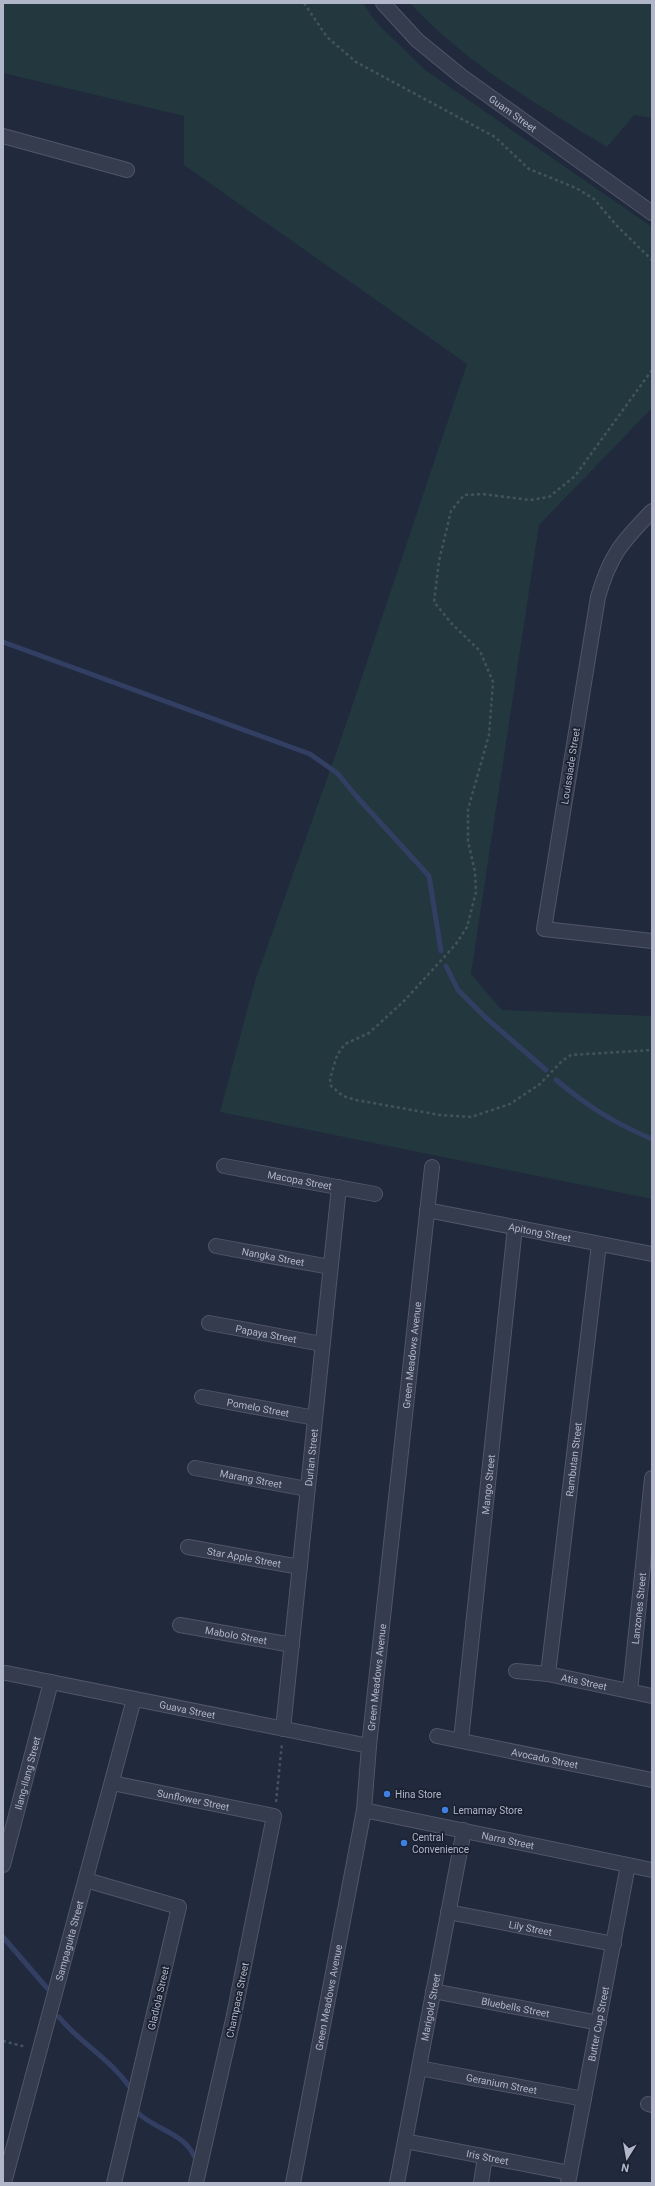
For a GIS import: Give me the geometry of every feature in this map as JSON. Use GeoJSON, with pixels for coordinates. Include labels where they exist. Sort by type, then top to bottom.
{"type":"FeatureCollection","features":[{"type":"Feature","properties":{"kind":"street","name":"Guam Street"},"geometry":{"type":"LineString","coordinates":[[383,3],[417,40],[461,76],[652,212]]}},
{"type":"Feature","properties":{"kind":"street"},"geometry":{"type":"LineString","coordinates":[[3,136],[127,170]]}},
{"type":"Feature","properties":{"kind":"street","name":"Louissiade Street"},"geometry":{"type":"LineString","coordinates":[[652,511],[628,535],[612,556],[598,597],[544,929],[652,941]]}},
{"type":"Feature","properties":{"kind":"street","name":"Macopa Street"},"geometry":{"type":"LineString","coordinates":[[224,1166],[375,1194]]}},
{"type":"Feature","properties":{"kind":"street","name":"Green Meadows Avenue"},"geometry":{"type":"LineString","coordinates":[[293,2183],[364,1810],[369,1746],[432,1167]]}},
{"type":"Feature","properties":{"kind":"street","name":"Durian Street"},"geometry":{"type":"LineString","coordinates":[[283,1728],[338,1187]]}},
{"type":"Feature","properties":{"kind":"street","name":"Apitong Street"},"geometry":{"type":"LineString","coordinates":[[427,1210],[652,1254]]}},
{"type":"Feature","properties":{"kind":"street","name":"Mango Street"},"geometry":{"type":"LineString","coordinates":[[461,1740],[515,1228]]}},
{"type":"Feature","properties":{"kind":"street","name":"Rambutan Street"},"geometry":{"type":"LineString","coordinates":[[548,1674],[598,1244]]}},
{"type":"Feature","properties":{"kind":"street","name":"Nangka Street"},"geometry":{"type":"LineString","coordinates":[[216,1246],[330,1267]]}},
{"type":"Feature","properties":{"kind":"street","name":"Papaya Street"},"geometry":{"type":"LineString","coordinates":[[209,1323],[322,1344]]}},
{"type":"Feature","properties":{"kind":"street","name":"Pomelo Street"},"geometry":{"type":"LineString","coordinates":[[202,1397],[315,1418]]}},
{"type":"Feature","properties":{"kind":"street","name":"Marang Street"},"geometry":{"type":"LineString","coordinates":[[195,1468],[307,1489]]}},
{"type":"Feature","properties":{"kind":"street","name":"Lanzones Street"},"geometry":{"type":"LineString","coordinates":[[630,1691],[652,1478]]}},
{"type":"Feature","properties":{"kind":"street","name":"Star Apple Street"},"geometry":{"type":"LineString","coordinates":[[188,1547],[300,1567]]}},
{"type":"Feature","properties":{"kind":"street","name":"Mabolo Street"},"geometry":{"type":"LineString","coordinates":[[180,1625],[292,1645]]}},
{"type":"Feature","properties":{"kind":"street","name":"Atis Street"},"geometry":{"type":"LineString","coordinates":[[516,1671],[548,1674],[652,1696]]}},
{"type":"Feature","properties":{"kind":"street","name":"Guava Street"},"geometry":{"type":"LineString","coordinates":[[6,1673],[369,1746]]}},
{"type":"Feature","properties":{"kind":"street","name":"Ilang-Ilang Street"},"geometry":{"type":"LineString","coordinates":[[3,1865],[51,1682]]}},
{"type":"Feature","properties":{"kind":"street","name":"Sampaguita Street"},"geometry":{"type":"LineString","coordinates":[[4,2183],[134,1699]]}},
{"type":"Feature","properties":{"kind":"street","name":"Avocado Street"},"geometry":{"type":"LineString","coordinates":[[438,1736],[652,1780]]}},
{"type":"Feature","properties":{"kind":"street","name":"Sunflower Street"},"geometry":{"type":"LineString","coordinates":[[112,1784],[274,1816]]}},
{"type":"Feature","properties":{"kind":"street","name":"Narra Street"},"geometry":{"type":"LineString","coordinates":[[364,1810],[652,1870]]}},
{"type":"Feature","properties":{"kind":"street","name":"Champaca Street"},"geometry":{"type":"LineString","coordinates":[[196,2183],[234,2015],[274,1816]]}},
{"type":"Feature","properties":{"kind":"street","name":"Marigold Street"},"geometry":{"type":"LineString","coordinates":[[397,2183],[464,1830]]}},
{"type":"Feature","properties":{"kind":"street","name":"Butter Cup Street"},"geometry":{"type":"LineString","coordinates":[[569,2178],[628,1865]]}},
{"type":"Feature","properties":{"kind":"street","name":"Gladiola Street"},"geometry":{"type":"LineString","coordinates":[[86,1880],[179,1908],[114,2183]]}},
{"type":"Feature","properties":{"kind":"street","name":"Lily Street"},"geometry":{"type":"LineString","coordinates":[[448,1912],[614,1944]]}},
{"type":"Feature","properties":{"kind":"street","name":"Bluebells Street"},"geometry":{"type":"LineString","coordinates":[[433,1991],[599,2023]]}},
{"type":"Feature","properties":{"kind":"street","name":"Geranium Street"},"geometry":{"type":"LineString","coordinates":[[419,2068],[584,2099]]}},
{"type":"Feature","properties":{"kind":"street","name":"Iris Street"},"geometry":{"type":"LineString","coordinates":[[405,2141],[485,2157],[569,2178]]}},
{"type":"Feature","properties":{"kind":"street"},"geometry":{"type":"LineString","coordinates":[[481,2183],[485,2157]]}},
{"type":"Feature","properties":{"kind":"path"},"geometry":{"type":"LineString","coordinates":[[304,3],[327,37],[356,62],[495,137],[529,169],[576,188],[594,199],[617,226],[652,260]]}},
{"type":"Feature","properties":{"kind":"path"},"geometry":{"type":"LineString","coordinates":[[652,370],[576,476],[549,497],[530,500],[484,494],[464,494],[451,511],[439,561],[434,602],[452,624],[480,651],[493,682],[489,735],[468,809],[468,841],[475,872],[476,892],[467,927],[456,944],[404,1001],[369,1033],[345,1044],[337,1055],[330,1079],[331,1086],[335,1090],[343,1096],[356,1100],[440,1115],[471,1117],[510,1104],[540,1084],[562,1061],[571,1055],[652,1050]]}},
{"type":"Feature","properties":{"kind":"path"},"geometry":{"type":"LineString","coordinates":[[274,1816],[283,1728]]}},
{"type":"Feature","properties":{"kind":"path"},"geometry":{"type":"LineString","coordinates":[[3,2041],[40,2050]]}},
{"type":"Feature","properties":{"kind":"shaded area"},"geometry":{"type":"Polygon","coordinates":[[[3,3],[363,3],[376,22],[425,70],[652,227],[652,408],[539,525],[471,974],[502,1010],[652,1016],[652,1199],[220,1112],[255,981],[339,745],[467,364],[184,165],[184,116],[3,73],[3,3]]]}},
{"type":"Feature","properties":{"kind":"shaded area"},"geometry":{"type":"Polygon","coordinates":[[[410,3],[652,3],[652,118],[634,115],[607,147],[529,99],[478,64],[432,25],[410,3]]]}},
{"type":"Feature","properties":{"kind":"waterway"},"geometry":{"type":"LineString","coordinates":[[3,642],[310,754],[337,773],[429,876],[441,951]]}},
{"type":"Feature","properties":{"kind":"waterway"},"geometry":{"type":"LineString","coordinates":[[446,966],[458,990],[485,1017],[546,1070]]}},
{"type":"Feature","properties":{"kind":"waterway"},"geometry":{"type":"LineString","coordinates":[[556,1080],[601,1113],[652,1139]]}},
{"type":"Feature","properties":{"kind":"waterway"},"geometry":{"type":"LineString","coordinates":[[3,1937],[47,1988]]}},
{"type":"Feature","properties":{"kind":"waterway"},"geometry":{"type":"LineString","coordinates":[[59,2017],[76,2035],[113,2067],[129,2086]]}},
{"type":"Feature","properties":{"kind":"waterway"},"geometry":{"type":"LineString","coordinates":[[138,2113],[145,2119],[184,2142],[194,2156]]}},
{"type":"Feature","properties":{"kind":"place","name":"Hina Store"},"geometry":{"type":"Point","coordinates":[387,1794]}},
{"type":"Feature","properties":{"kind":"place","name":"Lemamay Store"},"geometry":{"type":"Point","coordinates":[445,1810]}},
{"type":"Feature","properties":{"kind":"place","name":"Central Convenience"},"geometry":{"type":"Point","coordinates":[404,1843]}}]}
